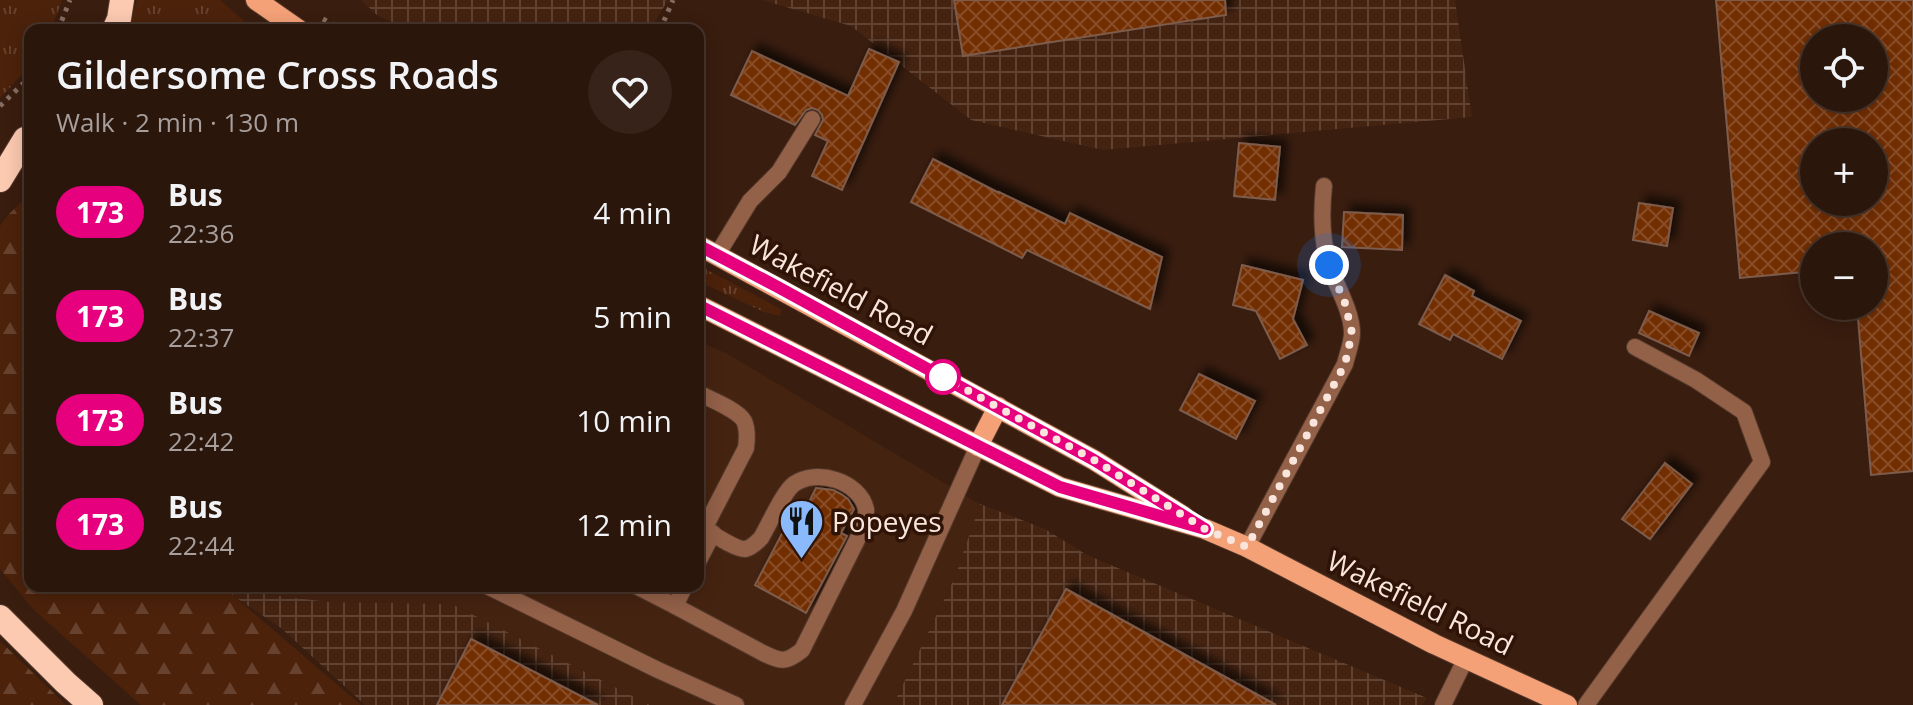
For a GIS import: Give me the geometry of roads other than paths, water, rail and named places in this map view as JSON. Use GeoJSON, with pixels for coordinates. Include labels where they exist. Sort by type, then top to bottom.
{"type":"FeatureCollection","features":[{"type":"Feature","properties":{"kind":"highway"},"geometry":{"type":"LineString","coordinates":[[117,24],[122,0]]}},
{"type":"Feature","properties":{"kind":"highway"},"geometry":{"type":"LineString","coordinates":[[0,153],[24,140]]}},
{"type":"Feature","properties":{"kind":"highway"},"geometry":{"type":"LineString","coordinates":[[0,180],[24,144]]}},
{"type":"Feature","properties":{"kind":"highway"},"geometry":{"type":"LineString","coordinates":[[0,617],[91,705]]}},
{"type":"Feature","properties":{"kind":"main road"},"geometry":{"type":"LineString","coordinates":[[256,0],[290,24]]}},
{"type":"Feature","properties":{"kind":"main road","name":"Wakefield Road"},"geometry":{"type":"LineString","coordinates":[[704,248],[1094,460],[1205,529]]}},
{"type":"Feature","properties":{"kind":"main road","name":"Wakefield Road"},"geometry":{"type":"LineString","coordinates":[[704,308],[1060,487],[1205,529],[1247,547],[1421,637],[1567,705]]}},
{"type":"Feature","properties":{"kind":"main road"},"geometry":{"type":"LineString","coordinates":[[978,446],[998,407]]}},
{"type":"Feature","properties":{"kind":"lane"},"geometry":{"type":"LineString","coordinates":[[717,255],[750,201],[779,172],[812,119]]}},
{"type":"Feature","properties":{"kind":"lane"},"geometry":{"type":"LineString","coordinates":[[1247,547],[1345,364],[1350,343],[1352,333],[1345,303],[1329,265],[1325,246],[1321,219],[1324,186]]}},
{"type":"Feature","properties":{"kind":"lane"},"geometry":{"type":"LineString","coordinates":[[1586,705],[1762,462],[1744,412],[1696,380],[1635,347]]}},
{"type":"Feature","properties":{"kind":"lane"},"geometry":{"type":"LineString","coordinates":[[648,592],[763,653],[778,660],[790,659],[802,650],[863,528],[867,512],[859,494],[840,482],[820,476],[804,478],[790,487],[761,538],[746,549],[738,548],[705,529],[746,448],[747,435],[745,422],[737,413],[704,396]]}},
{"type":"Feature","properties":{"kind":"lane"},"geometry":{"type":"LineString","coordinates":[[853,705],[904,611],[978,446]]}},
{"type":"Feature","properties":{"kind":"lane"},"geometry":{"type":"LineString","coordinates":[[500,592],[736,705]]}},
{"type":"Feature","properties":{"kind":"lane"},"geometry":{"type":"LineString","coordinates":[[675,606],[682,592]]}},
{"type":"Feature","properties":{"kind":"lane"},"geometry":{"type":"LineString","coordinates":[[1443,705],[1466,658]]}},
{"type":"Feature","properties":{"kind":"place","name":"Popeyes"},"geometry":{"type":"Point","coordinates":[801,561]}}]}
